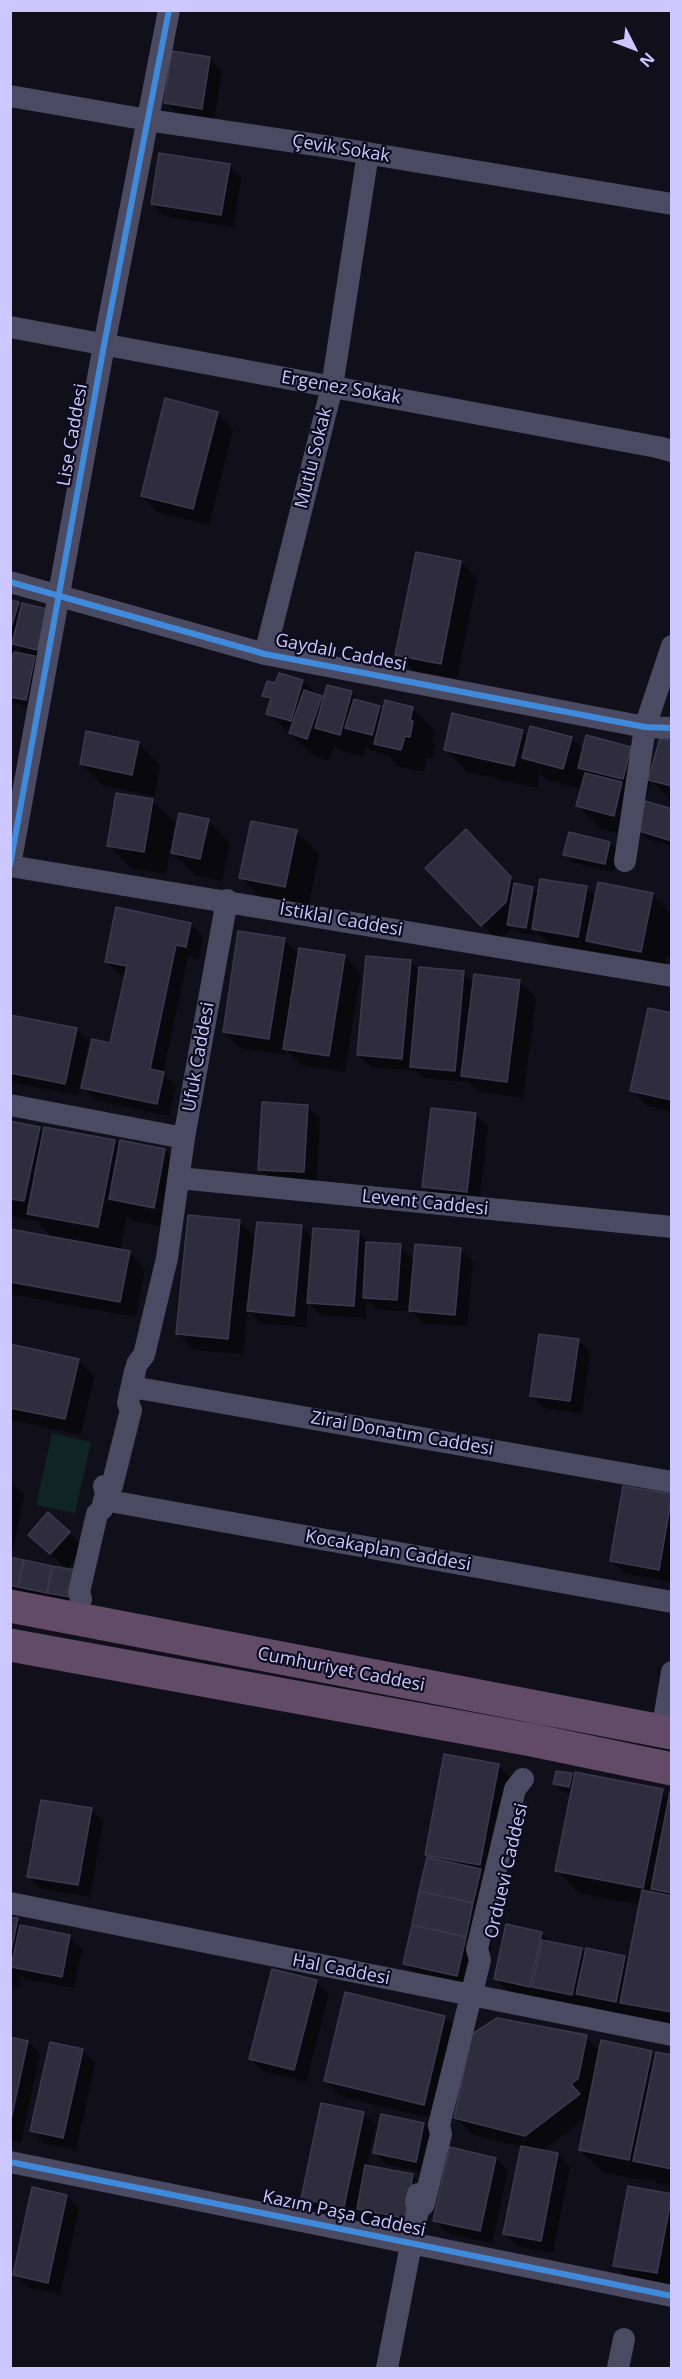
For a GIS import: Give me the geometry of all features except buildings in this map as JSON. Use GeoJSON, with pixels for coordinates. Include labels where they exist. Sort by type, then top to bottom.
{"type":"FeatureCollection","features":[{"type":"Feature","properties":{"kind":"highway","name":"Cumhuriyet Caddesi"},"geometry":{"type":"LineString","coordinates":[[10,1606],[79,1609],[667,1732]]}},
{"type":"Feature","properties":{"kind":"highway","name":"Cumhuriyet Caddesi"},"geometry":{"type":"LineString","coordinates":[[10,1645],[532,1740],[672,1769]]}},
{"type":"Feature","properties":{"kind":"street","name":"Lise Caddesi"},"geometry":{"type":"LineString","coordinates":[[10,865],[61,595],[104,345],[169,10]]}},
{"type":"Feature","properties":{"kind":"street","name":"Çevik Sokak"},"geometry":{"type":"LineString","coordinates":[[10,96],[672,204]]}},
{"type":"Feature","properties":{"kind":"street","name":"Mutlu Sokak"},"geometry":{"type":"LineString","coordinates":[[265,654],[332,387],[368,153]]}},
{"type":"Feature","properties":{"kind":"street","name":"Ergenez Sokak"},"geometry":{"type":"LineString","coordinates":[[10,327],[672,451]]}},
{"type":"Feature","properties":{"kind":"street","name":"Gaydalı Caddesi"},"geometry":{"type":"LineString","coordinates":[[10,582],[265,654],[645,727],[672,728]]}},
{"type":"Feature","properties":{"kind":"street"},"geometry":{"type":"LineString","coordinates":[[625,861],[645,727],[672,646]]}},
{"type":"Feature","properties":{"kind":"street","name":"İstiklal Caddesi"},"geometry":{"type":"LineString","coordinates":[[10,865],[672,976]]}},
{"type":"Feature","properties":{"kind":"street","name":"Ufuk Caddesi"},"geometry":{"type":"LineString","coordinates":[[79,1609],[79,1592],[97,1515],[112,1486],[131,1410],[130,1395],[137,1364],[144,1355],[167,1258],[184,1138],[227,900]]}},
{"type":"Feature","properties":{"kind":"street"},"geometry":{"type":"LineString","coordinates":[[10,1105],[184,1138]]}},
{"type":"Feature","properties":{"kind":"street","name":"Levent Caddesi"},"geometry":{"type":"LineString","coordinates":[[179,1178],[672,1227]]}},
{"type":"Feature","properties":{"kind":"street","name":"Zirai Donatım Caddesi"},"geometry":{"type":"LineString","coordinates":[[130,1395],[672,1482]]}},
{"type":"Feature","properties":{"kind":"street","name":"Kocakaplan Caddesi"},"geometry":{"type":"LineString","coordinates":[[104,1501],[672,1602]]}},
{"type":"Feature","properties":{"kind":"street"},"geometry":{"type":"LineString","coordinates":[[667,1732],[672,1672]]}},
{"type":"Feature","properties":{"kind":"street","name":"Orduevi Caddesi"},"geometry":{"type":"LineString","coordinates":[[387,2368],[418,2208],[424,2204],[441,2134],[439,2125],[480,1960],[488,1951],[525,1792],[523,1779],[532,1740]]}},
{"type":"Feature","properties":{"kind":"street","name":"Hal Caddesi"},"geometry":{"type":"LineString","coordinates":[[10,1903],[672,2035]]}},
{"type":"Feature","properties":{"kind":"street","name":"Kazım Paşa Caddesi"},"geometry":{"type":"LineString","coordinates":[[10,2162],[672,2296]]}},
{"type":"Feature","properties":{"kind":"street"},"geometry":{"type":"LineString","coordinates":[[618,2368],[624,2339]]}},
{"type":"Feature","properties":{"kind":"green space"},"geometry":{"type":"Polygon","coordinates":[[[52,1433],[91,1442],[75,1513],[36,1505],[52,1433]]]}},
{"type":"Feature","properties":{"kind":"cycle path"},"geometry":{"type":"LineString","coordinates":[[10,865],[104,345],[169,10]]}},
{"type":"Feature","properties":{"kind":"cycle path"},"geometry":{"type":"LineString","coordinates":[[10,582],[265,654],[645,727],[672,728]]}},
{"type":"Feature","properties":{"kind":"cycle path"},"geometry":{"type":"LineString","coordinates":[[10,2162],[672,2296]]}}]}
